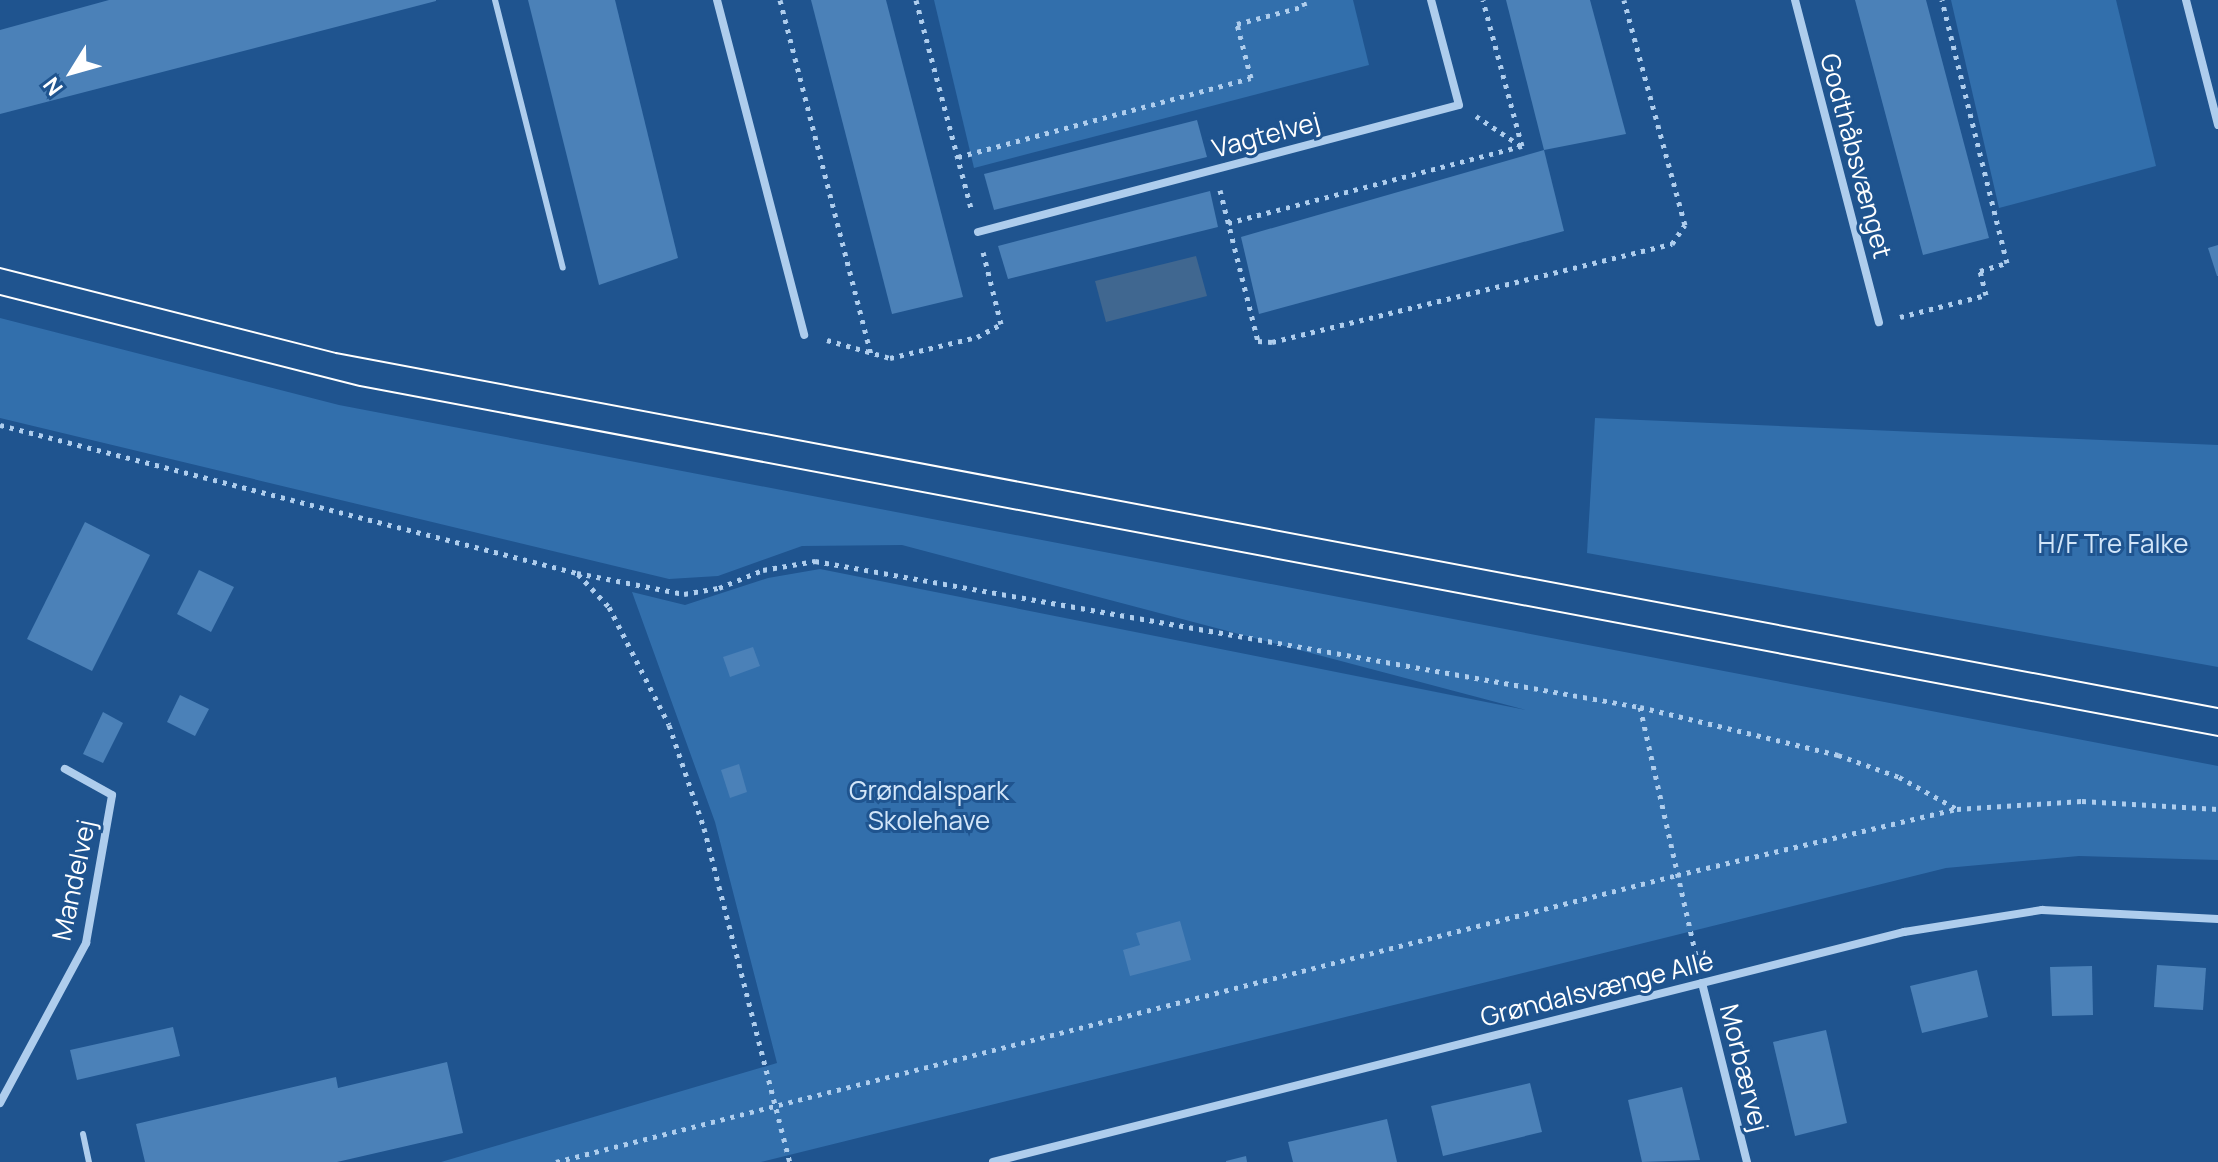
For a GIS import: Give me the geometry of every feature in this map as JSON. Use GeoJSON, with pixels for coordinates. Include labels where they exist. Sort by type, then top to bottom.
{"type":"FeatureCollection","features":[{"type":"Feature","properties":{"kind":"street"},"geometry":{"type":"LineString","coordinates":[[717,0],[804,335]]}},
{"type":"Feature","properties":{"kind":"street"},"geometry":{"type":"LineString","coordinates":[[1431,0],[1459,105]]}},
{"type":"Feature","properties":{"kind":"street","name":"Godthåbsvænget"},"geometry":{"type":"LineString","coordinates":[[1795,0],[1879,322]]}},
{"type":"Feature","properties":{"kind":"street"},"geometry":{"type":"LineString","coordinates":[[2186,0],[2218,125]]}},
{"type":"Feature","properties":{"kind":"street","name":"Vagtelvej"},"geometry":{"type":"LineString","coordinates":[[978,232],[1459,105]]}},
{"type":"Feature","properties":{"kind":"street","name":"Mandelvej"},"geometry":{"type":"LineString","coordinates":[[0,1103],[86,943],[112,795],[65,769]]}},
{"type":"Feature","properties":{"kind":"street","name":"Grøndalsvænge Allé"},"geometry":{"type":"LineString","coordinates":[[993,1162],[1904,932],[2042,910],[2218,919]]}},
{"type":"Feature","properties":{"kind":"street","name":"Morbærvej"},"geometry":{"type":"LineString","coordinates":[[1702,983],[1747,1162]]}},
{"type":"Feature","properties":{"kind":"lane"},"geometry":{"type":"LineString","coordinates":[[495,0],[563,268]]}},
{"type":"Feature","properties":{"kind":"lane"},"geometry":{"type":"LineString","coordinates":[[83,1134],[89,1162]]}},
{"type":"Feature","properties":{"kind":"path"},"geometry":{"type":"LineString","coordinates":[[780,0],[871,355]]}},
{"type":"Feature","properties":{"kind":"path"},"geometry":{"type":"LineString","coordinates":[[804,335],[890,358],[977,337],[1001,324],[916,0]]}},
{"type":"Feature","properties":{"kind":"path"},"geometry":{"type":"LineString","coordinates":[[958,157],[1251,78],[1237,24],[1305,6],[1303,0]]}},
{"type":"Feature","properties":{"kind":"path"},"geometry":{"type":"LineString","coordinates":[[1483,0],[1522,146]]}},
{"type":"Feature","properties":{"kind":"path"},"geometry":{"type":"LineString","coordinates":[[1214,169],[1258,341],[1272,342],[1672,244],[1685,225],[1624,0]]}},
{"type":"Feature","properties":{"kind":"path"},"geometry":{"type":"LineString","coordinates":[[1879,322],[1986,295],[1980,271],[2007,263],[1942,0]]}},
{"type":"Feature","properties":{"kind":"path"},"geometry":{"type":"LineString","coordinates":[[1459,105],[1522,146]]}},
{"type":"Feature","properties":{"kind":"path"},"geometry":{"type":"LineString","coordinates":[[1228,223],[1522,146]]}},
{"type":"Feature","properties":{"kind":"path"},"geometry":{"type":"LineString","coordinates":[[0,425],[577,573],[684,594],[719,588],[763,570],[815,561],[1640,707],[1838,755],[1899,777],[1957,809]]}},
{"type":"Feature","properties":{"kind":"path"},"geometry":{"type":"LineString","coordinates":[[577,573],[609,607],[669,725],[704,828],[790,1162]]}},
{"type":"Feature","properties":{"kind":"path"},"geometry":{"type":"LineString","coordinates":[[1640,707],[1702,983]]}},
{"type":"Feature","properties":{"kind":"path"},"geometry":{"type":"LineString","coordinates":[[556,1162],[1677,875],[1957,809],[2082,801],[2218,809]]}},
{"type":"Feature","properties":{"kind":"green space"},"geometry":{"type":"Polygon","coordinates":[[[934,0],[1353,0],[1369,65],[974,168],[934,0]]]}},
{"type":"Feature","properties":{"kind":"green space"},"geometry":{"type":"Polygon","coordinates":[[[1951,0],[2116,0],[2156,166],[1999,208],[1951,0]]]}},
{"type":"Feature","properties":{"kind":"green space","name":"Grøndalspark Skolehave"},"geometry":{"type":"Polygon","coordinates":[[[0,318],[339,405],[2218,766],[2218,860],[2079,856],[1946,868],[761,1162],[441,1162],[777,1063],[715,822],[632,592],[685,605],[768,578],[820,569],[1526,710],[902,545],[802,546],[718,576],[669,579],[0,418],[0,318]]]}},
{"type":"Feature","properties":{"kind":"green space","name":"H/F Tre Falke"},"geometry":{"type":"Polygon","coordinates":[[[1595,418],[2218,445],[2218,667],[1587,553],[1595,418]]]}},
{"type":"Feature","properties":{"kind":"shaded area"},"geometry":{"type":"Polygon","coordinates":[[[1196,256],[1207,296],[1106,322],[1095,281],[1196,256]]]}},
{"type":"Feature","properties":{"kind":"building"},"geometry":{"type":"Polygon","coordinates":[[[109,0],[436,1],[0,114],[0,30],[109,0]]]}},
{"type":"Feature","properties":{"kind":"building"},"geometry":{"type":"Polygon","coordinates":[[[528,0],[615,0],[678,258],[599,285],[528,0]]]}},
{"type":"Feature","properties":{"kind":"building"},"geometry":{"type":"Polygon","coordinates":[[[811,0],[886,0],[963,297],[892,314],[811,0]]]}},
{"type":"Feature","properties":{"kind":"building"},"geometry":{"type":"Polygon","coordinates":[[[1506,0],[1590,0],[1626,134],[1544,150],[1506,0]]]}},
{"type":"Feature","properties":{"kind":"building"},"geometry":{"type":"Polygon","coordinates":[[[1855,0],[1926,0],[1989,238],[1923,255],[1855,0]]]}},
{"type":"Feature","properties":{"kind":"building"},"geometry":{"type":"Polygon","coordinates":[[[1197,120],[1207,157],[994,210],[984,174],[1197,120]]]}},
{"type":"Feature","properties":{"kind":"building"},"geometry":{"type":"Polygon","coordinates":[[[1544,150],[1564,231],[1259,314],[1241,237],[1544,150]]]}},
{"type":"Feature","properties":{"kind":"building"},"geometry":{"type":"Polygon","coordinates":[[[1210,191],[1218,227],[1008,279],[998,246],[1210,191]]]}},
{"type":"Feature","properties":{"kind":"building"},"geometry":{"type":"Polygon","coordinates":[[[2218,245],[2218,276],[2217,276],[2208,248],[2218,245]]]}},
{"type":"Feature","properties":{"kind":"building"},"geometry":{"type":"Polygon","coordinates":[[[85,522],[150,555],[92,671],[27,639],[85,522]]]}},
{"type":"Feature","properties":{"kind":"building"},"geometry":{"type":"Polygon","coordinates":[[[199,570],[234,587],[211,632],[177,614],[199,570]]]}},
{"type":"Feature","properties":{"kind":"building"},"geometry":{"type":"Polygon","coordinates":[[[753,647],[760,666],[730,677],[723,657],[753,647]]]}},
{"type":"Feature","properties":{"kind":"building"},"geometry":{"type":"Polygon","coordinates":[[[180,695],[209,709],[195,736],[167,722],[180,695]]]}},
{"type":"Feature","properties":{"kind":"building"},"geometry":{"type":"Polygon","coordinates":[[[103,712],[123,723],[103,763],[83,754],[103,712]]]}},
{"type":"Feature","properties":{"kind":"building"},"geometry":{"type":"Polygon","coordinates":[[[739,764],[747,792],[730,798],[721,770],[739,764]]]}},
{"type":"Feature","properties":{"kind":"building"},"geometry":{"type":"Polygon","coordinates":[[[1180,921],[1191,960],[1130,976],[1123,950],[1140,945],[1136,933],[1180,921]]]}},
{"type":"Feature","properties":{"kind":"building"},"geometry":{"type":"Polygon","coordinates":[[[2157,965],[2206,968],[2203,1010],[2154,1007],[2157,965]]]}},
{"type":"Feature","properties":{"kind":"building"},"geometry":{"type":"Polygon","coordinates":[[[2092,966],[2093,1015],[2052,1016],[2050,967],[2092,966]]]}},
{"type":"Feature","properties":{"kind":"building"},"geometry":{"type":"Polygon","coordinates":[[[1977,970],[1988,1017],[1922,1033],[1910,986],[1977,970]]]}},
{"type":"Feature","properties":{"kind":"building"},"geometry":{"type":"Polygon","coordinates":[[[173,1027],[180,1056],[77,1080],[70,1050],[173,1027]]]}},
{"type":"Feature","properties":{"kind":"building"},"geometry":{"type":"Polygon","coordinates":[[[1826,1030],[1847,1123],[1795,1136],[1773,1042],[1826,1030]]]}},
{"type":"Feature","properties":{"kind":"building"},"geometry":{"type":"Polygon","coordinates":[[[447,1062],[463,1133],[337,1162],[145,1162],[136,1124],[336,1077],[338,1088],[447,1062]]]}},
{"type":"Feature","properties":{"kind":"building"},"geometry":{"type":"Polygon","coordinates":[[[1530,1083],[1542,1132],[1443,1156],[1431,1106],[1530,1083]]]}},
{"type":"Feature","properties":{"kind":"building"},"geometry":{"type":"Polygon","coordinates":[[[1682,1087],[1700,1160],[1642,1162],[1628,1100],[1682,1087]]]}},
{"type":"Feature","properties":{"kind":"building"},"geometry":{"type":"Polygon","coordinates":[[[1387,1119],[1397,1162],[1293,1162],[1288,1142],[1387,1119]]]}},
{"type":"Feature","properties":{"kind":"building"},"geometry":{"type":"Polygon","coordinates":[[[1246,1156],[1247,1162],[1226,1162],[1226,1161],[1246,1156]]]}},
{"type":"Feature","properties":{"kind":"tram line"},"geometry":{"type":"LineString","coordinates":[[0,268],[336,353],[2218,708]]}},
{"type":"Feature","properties":{"kind":"tram line"},"geometry":{"type":"LineString","coordinates":[[0,295],[360,386],[2218,736]]}}]}
